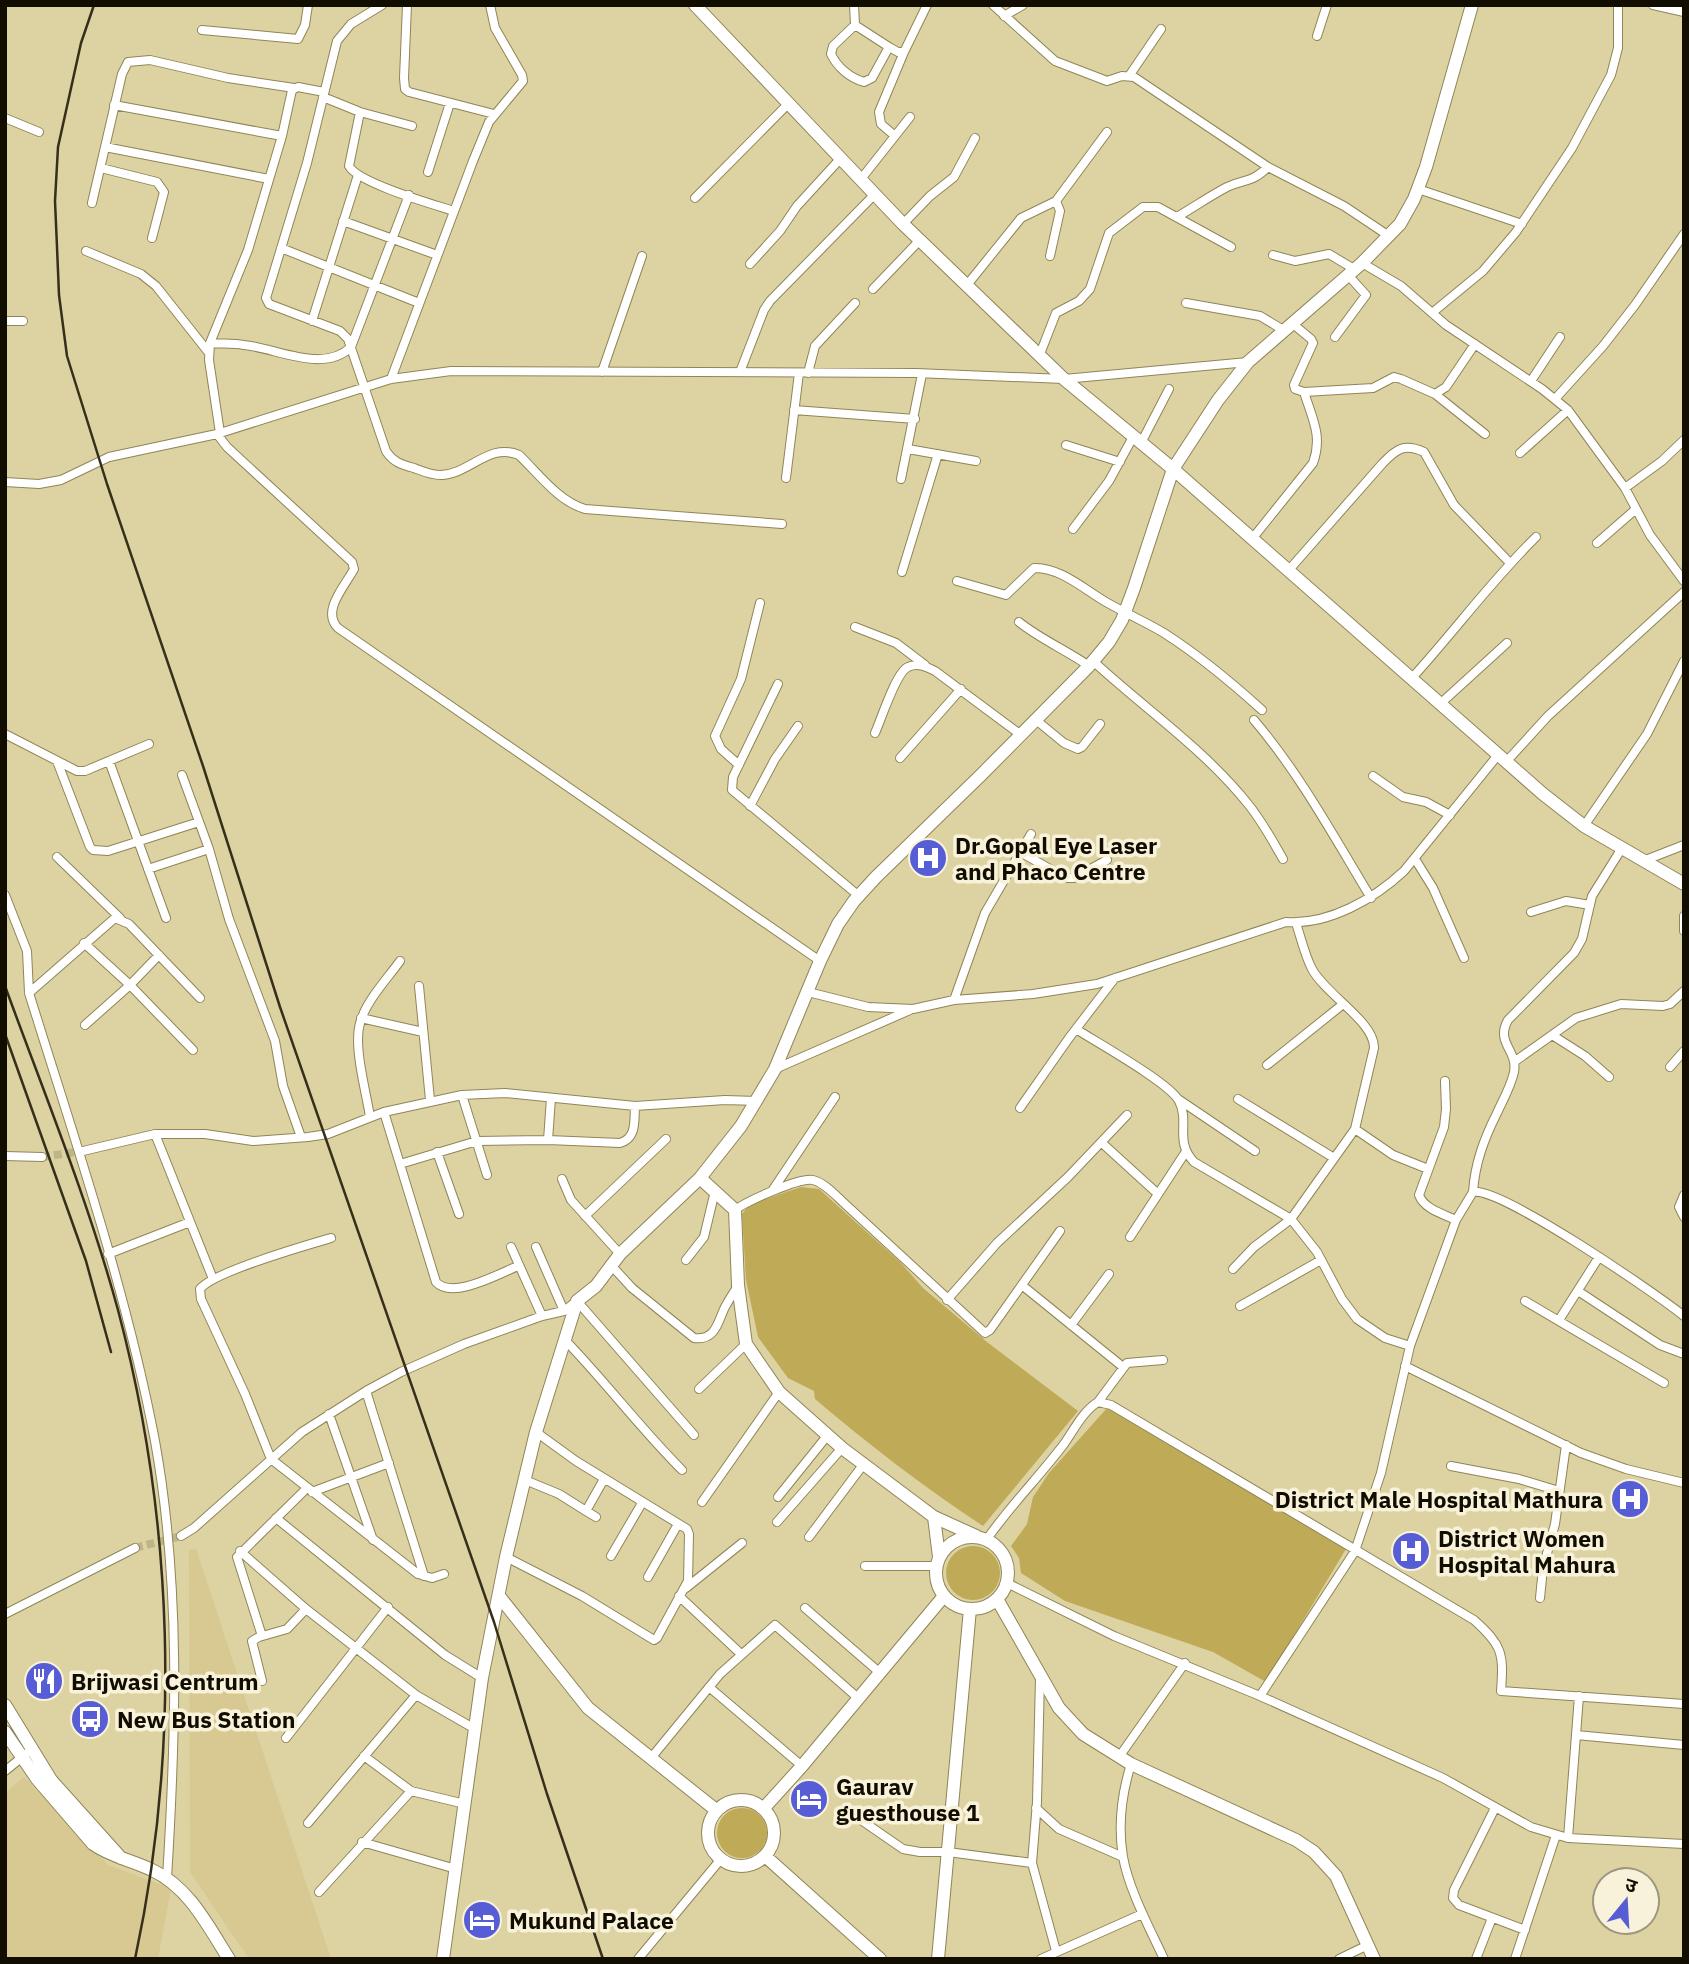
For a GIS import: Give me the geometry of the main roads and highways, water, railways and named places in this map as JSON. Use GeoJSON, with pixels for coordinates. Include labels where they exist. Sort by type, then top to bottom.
{"type":"FeatureCollection","features":[{"type":"Feature","properties":{"kind":"tunnel"},"geometry":{"type":"LineString","coordinates":[[42,1157],[83,1151]]}},
{"type":"Feature","properties":{"kind":"tunnel"},"geometry":{"type":"LineString","coordinates":[[135,1548],[181,1536]]}},
{"type":"Feature","properties":{"kind":"railway"},"geometry":{"type":"LineString","coordinates":[[94,5],[81,43],[58,147],[55,201],[59,295],[67,356],[280,1007],[494,1622],[547,1794],[603,1959]]}},
{"type":"Feature","properties":{"kind":"railway"},"geometry":{"type":"LineString","coordinates":[[5,986],[65,1147],[106,1269],[137,1390],[151,1470],[165,1634],[165,1716],[160,1797],[150,1879],[135,1959]]}},
{"type":"Feature","properties":{"kind":"railway"},"geometry":{"type":"LineString","coordinates":[[5,1034],[86,1261],[111,1352]]}},
{"type":"Feature","properties":{"kind":"place","name":"Dr.Gopal Eye Laser and Phaco Centre"},"geometry":{"type":"Point","coordinates":[928,858]}},
{"type":"Feature","properties":{"kind":"place","name":"District Male Hospital Mathura"},"geometry":{"type":"Point","coordinates":[1630,1499]}},
{"type":"Feature","properties":{"kind":"place","name":"District Women Hospital Mahura"},"geometry":{"type":"Point","coordinates":[1411,1551]}},
{"type":"Feature","properties":{"kind":"place","name":"Brijwasi Centrum"},"geometry":{"type":"Point","coordinates":[44,1681]}},
{"type":"Feature","properties":{"kind":"place","name":"New Bus Station"},"geometry":{"type":"Point","coordinates":[90,1719]}},
{"type":"Feature","properties":{"kind":"place","name":"Gaurav guesthouse 1"},"geometry":{"type":"Point","coordinates":[809,1799]}},
{"type":"Feature","properties":{"kind":"place","name":"Mukund Palace"},"geometry":{"type":"Point","coordinates":[482,1920]}}]}
